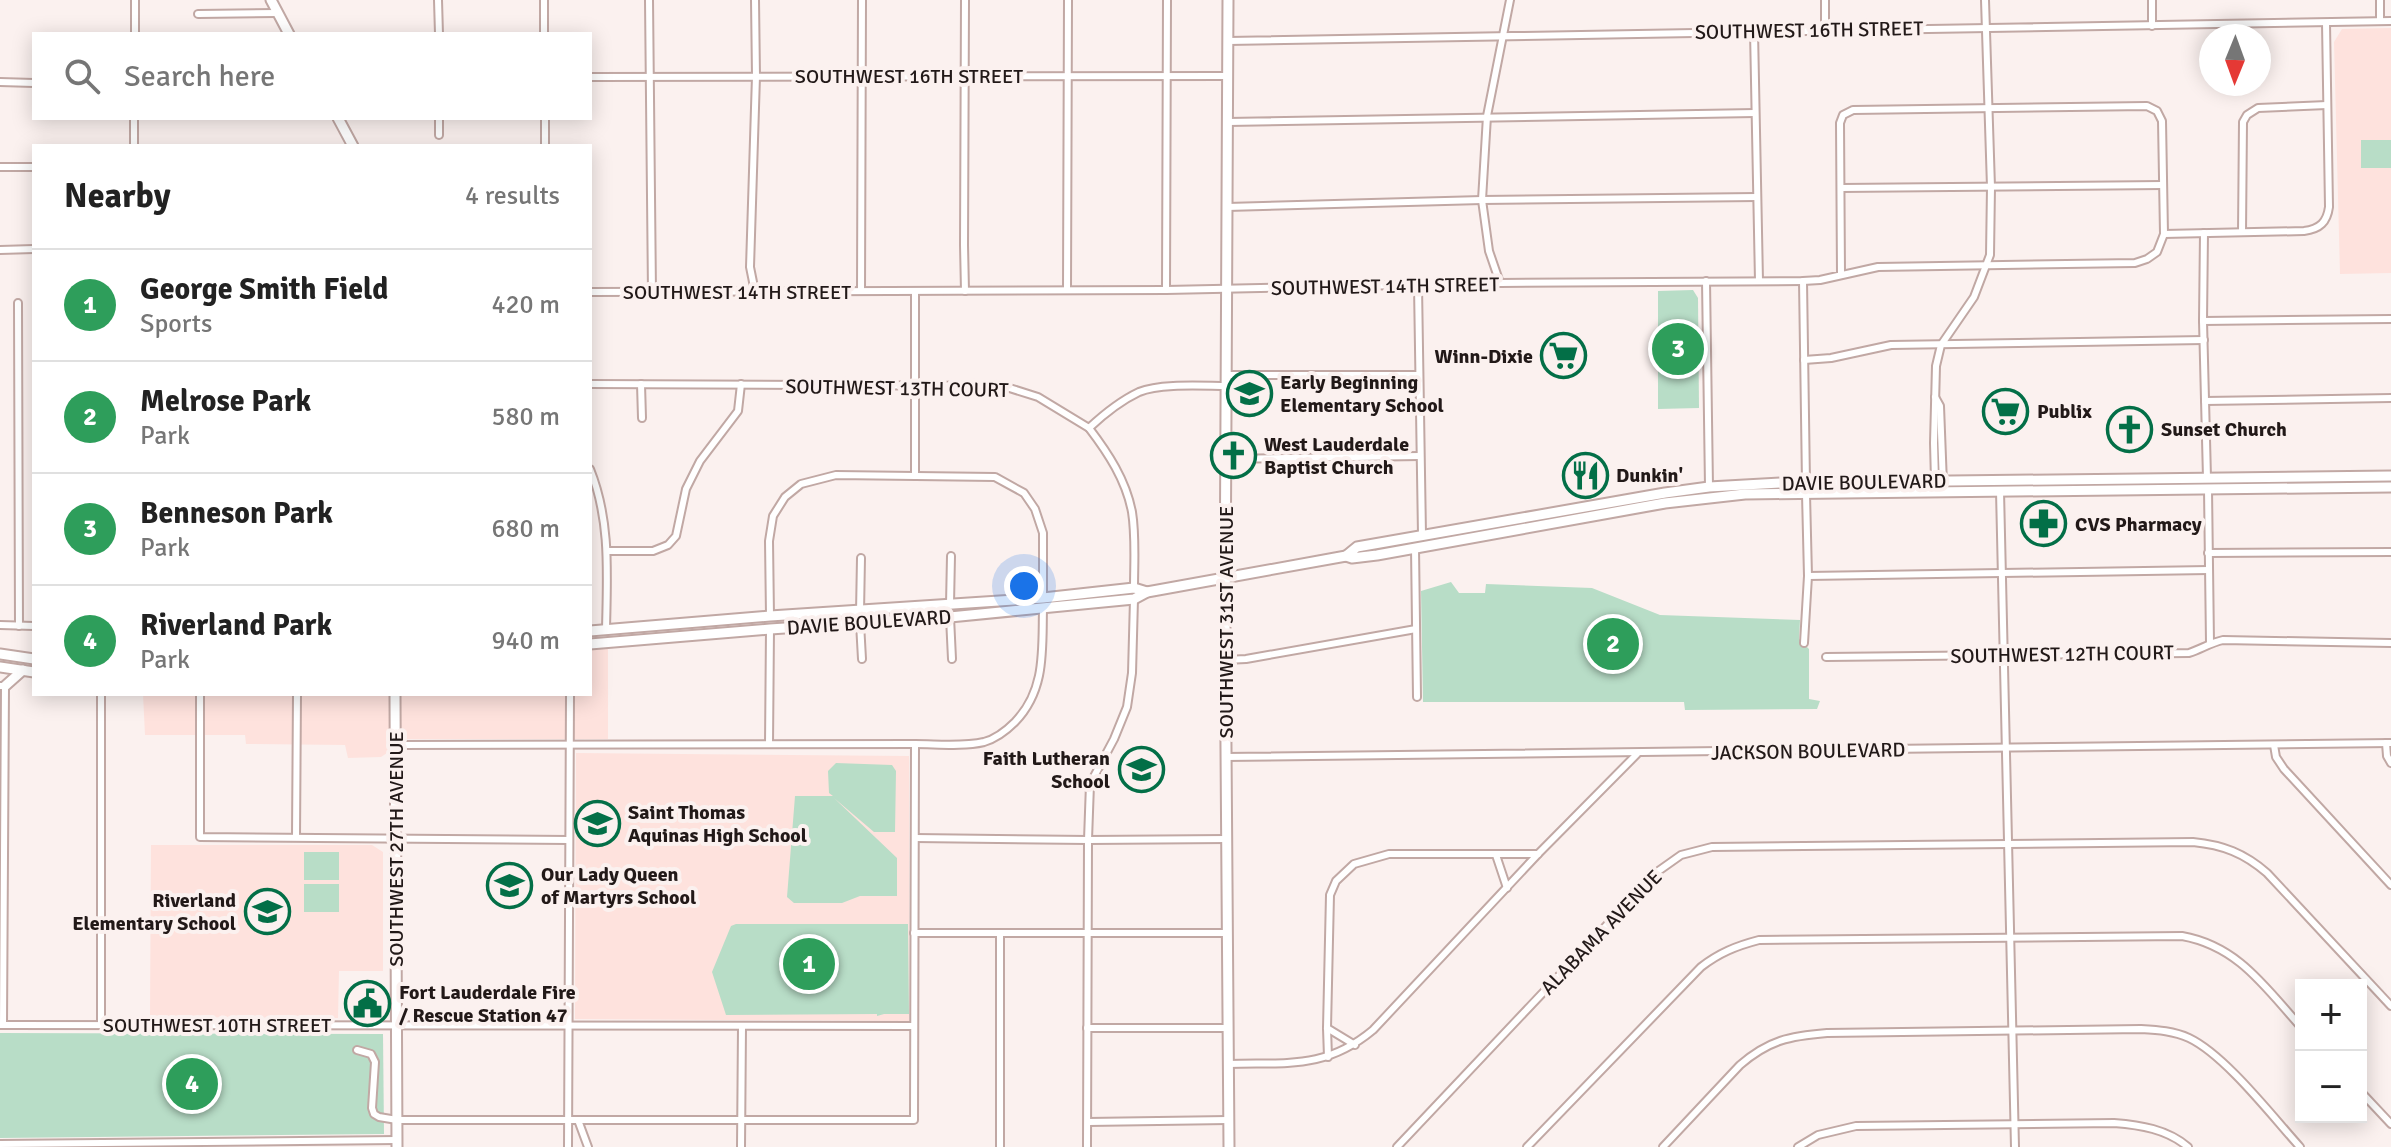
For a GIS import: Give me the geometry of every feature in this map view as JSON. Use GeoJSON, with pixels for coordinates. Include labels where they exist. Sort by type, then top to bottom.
{"type":"FeatureCollection","features":[{"type":"Feature","properties":{"kind":"main road"},"geometry":{"type":"LineString","coordinates":[[271,0],[288,32]]}},
{"type":"Feature","properties":{"kind":"main road","name":"SOUTHWEST 31ST AVENUE"},"geometry":{"type":"LineString","coordinates":[[1228,0],[1225,757],[1229,1147]]}},
{"type":"Feature","properties":{"kind":"main road"},"geometry":{"type":"LineString","coordinates":[[339,120],[352,144]]}},
{"type":"Feature","properties":{"kind":"main road","name":"DAVIE BOULEVARD"},"geometry":{"type":"LineString","coordinates":[[592,644],[950,617],[1134,599],[1147,592],[1346,556],[1357,547],[1709,487],[2177,489],[2232,478],[2391,476]]}},
{"type":"Feature","properties":{"kind":"main road","name":"DAVIE BOULEVARD"},"geometry":{"type":"LineString","coordinates":[[2000,487],[2208,483],[2391,487]]}},
{"type":"Feature","properties":{"kind":"main road"},"geometry":{"type":"LineString","coordinates":[[1665,503],[1700,494],[1709,487]]}},
{"type":"Feature","properties":{"kind":"main road","name":"DAVIE BOULEVARD"},"geometry":{"type":"LineString","coordinates":[[1346,556],[1352,558],[1415,548],[1665,503],[1806,488]]}},
{"type":"Feature","properties":{"kind":"main road","name":"DAVIE BOULEVARD"},"geometry":{"type":"LineString","coordinates":[[592,632],[770,616],[1043,598],[1134,588],[1147,592]]}},
{"type":"Feature","properties":{"kind":"main road"},"geometry":{"type":"LineString","coordinates":[[1043,609],[1049,603],[1087,594]]}},
{"type":"Feature","properties":{"kind":"main road"},"geometry":{"type":"LineString","coordinates":[[826,625],[853,619],[860,612]]}},
{"type":"Feature","properties":{"kind":"main road"},"geometry":{"type":"LineString","coordinates":[[0,654],[32,659]]}},
{"type":"Feature","properties":{"kind":"main road"},"geometry":{"type":"LineString","coordinates":[[0,667],[29,671]]}},
{"type":"Feature","properties":{"kind":"main road"},"geometry":{"type":"LineString","coordinates":[[3,686],[29,671]]}},
{"type":"Feature","properties":{"kind":"main road","name":"SOUTHWEST 27TH AVENUE"},"geometry":{"type":"LineString","coordinates":[[395,696],[397,1144]]}},
{"type":"Feature","properties":{"kind":"street"},"geometry":{"type":"LineString","coordinates":[[135,0],[135,32]]}},
{"type":"Feature","properties":{"kind":"street"},"geometry":{"type":"LineString","coordinates":[[438,0],[439,32]]}},
{"type":"Feature","properties":{"kind":"street"},"geometry":{"type":"LineString","coordinates":[[544,0],[544,32]]}},
{"type":"Feature","properties":{"kind":"street"},"geometry":{"type":"LineString","coordinates":[[649,0],[652,293]]}},
{"type":"Feature","properties":{"kind":"street"},"geometry":{"type":"LineString","coordinates":[[755,0],[756,76],[750,267],[755,292]]}},
{"type":"Feature","properties":{"kind":"street"},"geometry":{"type":"LineString","coordinates":[[861,291],[862,0]]}},
{"type":"Feature","properties":{"kind":"street"},"geometry":{"type":"LineString","coordinates":[[965,0],[965,291]]}},
{"type":"Feature","properties":{"kind":"street"},"geometry":{"type":"LineString","coordinates":[[1067,290],[1068,0]]}},
{"type":"Feature","properties":{"kind":"street"},"geometry":{"type":"LineString","coordinates":[[1166,290],[1167,0]]}},
{"type":"Feature","properties":{"kind":"street"},"geometry":{"type":"LineString","coordinates":[[1500,283],[1489,251],[1482,200],[1487,116],[1510,0]]}},
{"type":"Feature","properties":{"kind":"street"},"geometry":{"type":"LineString","coordinates":[[1825,0],[1825,30]]}},
{"type":"Feature","properties":{"kind":"street"},"geometry":{"type":"LineString","coordinates":[[1940,487],[1936,366],[1941,345],[1974,297],[1990,255],[1985,0]]}},
{"type":"Feature","properties":{"kind":"street"},"geometry":{"type":"LineString","coordinates":[[2152,0],[2152,26]]}},
{"type":"Feature","properties":{"kind":"street"},"geometry":{"type":"LineString","coordinates":[[2380,0],[2380,21]]}},
{"type":"Feature","properties":{"kind":"street"},"geometry":{"type":"LineString","coordinates":[[198,14],[277,13]]}},
{"type":"Feature","properties":{"kind":"street","name":"SOUTHWEST 16TH STREET"},"geometry":{"type":"LineString","coordinates":[[1228,41],[2391,21]]}},
{"type":"Feature","properties":{"kind":"street"},"geometry":{"type":"LineString","coordinates":[[1841,274],[1840,123],[1843,115],[1853,110],[2147,106],[2157,111],[2162,121],[2164,234],[2313,230],[2324,222],[2329,207],[2326,23]]}},
{"type":"Feature","properties":{"kind":"street"},"geometry":{"type":"LineString","coordinates":[[1754,31],[1759,281]]}},
{"type":"Feature","properties":{"kind":"street","name":"SOUTHWEST 16TH STREET"},"geometry":{"type":"LineString","coordinates":[[592,77],[1228,76]]}},
{"type":"Feature","properties":{"kind":"street"},"geometry":{"type":"LineString","coordinates":[[0,82],[32,83]]}},
{"type":"Feature","properties":{"kind":"street"},"geometry":{"type":"LineString","coordinates":[[2242,232],[2243,122],[2253,110],[2262,107],[2327,105]]}},
{"type":"Feature","properties":{"kind":"street"},"geometry":{"type":"LineString","coordinates":[[1228,122],[1755,113]]}},
{"type":"Feature","properties":{"kind":"street"},"geometry":{"type":"LineString","coordinates":[[134,120],[134,144]]}},
{"type":"Feature","properties":{"kind":"street"},"geometry":{"type":"LineString","coordinates":[[439,120],[439,135]]}},
{"type":"Feature","properties":{"kind":"street"},"geometry":{"type":"LineString","coordinates":[[545,120],[545,144]]}},
{"type":"Feature","properties":{"kind":"street"},"geometry":{"type":"LineString","coordinates":[[0,167],[32,167]]}},
{"type":"Feature","properties":{"kind":"street"},"geometry":{"type":"LineString","coordinates":[[1841,188],[2163,185]]}},
{"type":"Feature","properties":{"kind":"street"},"geometry":{"type":"LineString","coordinates":[[1227,207],[1757,197]]}},
{"type":"Feature","properties":{"kind":"street"},"geometry":{"type":"LineString","coordinates":[[2204,233],[2210,643]]}},
{"type":"Feature","properties":{"kind":"street","name":"SOUTHWEST 14TH STREET"},"geometry":{"type":"LineString","coordinates":[[592,292],[1166,290],[1803,281],[1878,267],[2135,263],[2157,252],[2164,234]]}},
{"type":"Feature","properties":{"kind":"street"},"geometry":{"type":"LineString","coordinates":[[0,250],[32,249]]}},
{"type":"Feature","properties":{"kind":"street"},"geometry":{"type":"LineString","coordinates":[[1706,281],[1709,487]]}},
{"type":"Feature","properties":{"kind":"street"},"geometry":{"type":"LineString","coordinates":[[1803,281],[1808,576],[1804,643]]}},
{"type":"Feature","properties":{"kind":"street"},"geometry":{"type":"LineString","coordinates":[[1418,286],[1422,535]]}},
{"type":"Feature","properties":{"kind":"street"},"geometry":{"type":"LineString","coordinates":[[915,291],[915,476]]}},
{"type":"Feature","properties":{"kind":"street"},"geometry":{"type":"LineString","coordinates":[[18,303],[19,626]]}},
{"type":"Feature","properties":{"kind":"street"},"geometry":{"type":"LineString","coordinates":[[2203,321],[2391,319]]}},
{"type":"Feature","properties":{"kind":"street"},"geometry":{"type":"LineString","coordinates":[[1804,360],[1831,358],[1891,345],[2204,340]]}},
{"type":"Feature","properties":{"kind":"street"},"geometry":{"type":"LineString","coordinates":[[1134,588],[1132,510],[1111,457],[1089,428],[1113,406],[1142,391],[1227,380],[1419,375]]}},
{"type":"Feature","properties":{"kind":"street","name":"SOUTHWEST 13TH COURT"},"geometry":{"type":"LineString","coordinates":[[592,384],[1003,386],[1038,397],[1089,428]]}},
{"type":"Feature","properties":{"kind":"street"},"geometry":{"type":"LineString","coordinates":[[641,384],[642,418]]}},
{"type":"Feature","properties":{"kind":"street"},"geometry":{"type":"LineString","coordinates":[[607,551],[653,551],[668,545],[676,536],[686,489],[700,461],[738,411],[741,384]]}},
{"type":"Feature","properties":{"kind":"street"},"geometry":{"type":"LineString","coordinates":[[2205,401],[2391,398]]}},
{"type":"Feature","properties":{"kind":"street"},"geometry":{"type":"LineString","coordinates":[[1226,459],[1420,456]]}},
{"type":"Feature","properties":{"kind":"street"},"geometry":{"type":"LineString","coordinates":[[592,475],[602,505],[607,551],[606,630]]}},
{"type":"Feature","properties":{"kind":"street"},"geometry":{"type":"LineString","coordinates":[[770,616],[769,541],[773,516],[785,497],[801,484],[836,475],[995,477],[1024,493],[1035,509],[1043,533],[1043,598]]}},
{"type":"Feature","properties":{"kind":"street"},"geometry":{"type":"LineString","coordinates":[[2000,487],[2015,1147]]}},
{"type":"Feature","properties":{"kind":"street"},"geometry":{"type":"LineString","coordinates":[[1415,548],[1417,697]]}},
{"type":"Feature","properties":{"kind":"street"},"geometry":{"type":"LineString","coordinates":[[2208,553],[2391,552]]}},
{"type":"Feature","properties":{"kind":"street"},"geometry":{"type":"LineString","coordinates":[[950,604],[951,556]]}},
{"type":"Feature","properties":{"kind":"street"},"geometry":{"type":"LineString","coordinates":[[860,612],[861,558]]}},
{"type":"Feature","properties":{"kind":"street"},"geometry":{"type":"LineString","coordinates":[[1808,576],[2209,570]]}},
{"type":"Feature","properties":{"kind":"street"},"geometry":{"type":"LineString","coordinates":[[1087,1147],[1090,784],[1127,707],[1132,673],[1134,599]]}},
{"type":"Feature","properties":{"kind":"street"},"geometry":{"type":"LineString","coordinates":[[396,745],[986,742],[1008,729],[1026,711],[1038,687],[1042,664],[1043,609]]}},
{"type":"Feature","properties":{"kind":"street"},"geometry":{"type":"LineString","coordinates":[[950,617],[952,659]]}},
{"type":"Feature","properties":{"kind":"street"},"geometry":{"type":"LineString","coordinates":[[860,623],[862,659]]}},
{"type":"Feature","properties":{"kind":"street"},"geometry":{"type":"LineString","coordinates":[[0,625],[32,626]]}},
{"type":"Feature","properties":{"kind":"street"},"geometry":{"type":"LineString","coordinates":[[769,744],[770,629]]}},
{"type":"Feature","properties":{"kind":"street"},"geometry":{"type":"LineString","coordinates":[[1225,660],[1416,629]]}},
{"type":"Feature","properties":{"kind":"street","name":"SOUTHWEST 12TH COURT"},"geometry":{"type":"LineString","coordinates":[[1826,657],[2189,653],[2223,640],[2391,643]]}},
{"type":"Feature","properties":{"kind":"street"},"geometry":{"type":"LineString","coordinates":[[2,1025],[3,686]]}},
{"type":"Feature","properties":{"kind":"street"},"geometry":{"type":"LineString","coordinates":[[101,696],[101,1025]]}},
{"type":"Feature","properties":{"kind":"street"},"geometry":{"type":"LineString","coordinates":[[200,696],[200,837],[569,840]]}},
{"type":"Feature","properties":{"kind":"street"},"geometry":{"type":"LineString","coordinates":[[296,837],[297,696]]}},
{"type":"Feature","properties":{"kind":"street"},"geometry":{"type":"LineString","coordinates":[[568,1147],[570,696]]}},
{"type":"Feature","properties":{"kind":"street"},"geometry":{"type":"LineString","coordinates":[[2388,743],[2387,756],[2391,763]]}},
{"type":"Feature","properties":{"kind":"street","name":"JACKSON BOULEVARD"},"geometry":{"type":"LineString","coordinates":[[1225,757],[2388,743]]}},
{"type":"Feature","properties":{"kind":"street"},"geometry":{"type":"LineString","coordinates":[[357,1050],[371,1054],[375,1062],[374,1114],[397,1120],[914,1120],[915,744]]}},
{"type":"Feature","properties":{"kind":"street"},"geometry":{"type":"LineString","coordinates":[[2274,745],[2276,757],[2284,769],[2391,885]]}},
{"type":"Feature","properties":{"kind":"street"},"geometry":{"type":"LineString","coordinates":[[1228,1064],[1310,1062],[1355,1045],[1373,1030],[1538,854],[1638,753]]}},
{"type":"Feature","properties":{"kind":"street"},"geometry":{"type":"LineString","coordinates":[[915,838],[1227,839]]}},
{"type":"Feature","properties":{"kind":"street","name":"ALABAMA AVENUE"},"geometry":{"type":"LineString","coordinates":[[1397,1147],[1643,885],[1663,866],[1697,850],[1735,845],[2009,843],[2193,842],[2225,847],[2253,861],[2391,1006]]}},
{"type":"Feature","properties":{"kind":"street"},"geometry":{"type":"LineString","coordinates":[[1328,1057],[1330,895],[1345,871],[1354,864],[1389,854],[1538,854]]}},
{"type":"Feature","properties":{"kind":"street"},"geometry":{"type":"LineString","coordinates":[[1496,855],[1507,888]]}},
{"type":"Feature","properties":{"kind":"street"},"geometry":{"type":"LineString","coordinates":[[914,933],[1228,933]]}},
{"type":"Feature","properties":{"kind":"street"},"geometry":{"type":"LineString","coordinates":[[1000,933],[1000,1147]]}},
{"type":"Feature","properties":{"kind":"street"},"geometry":{"type":"LineString","coordinates":[[1527,1147],[1683,984],[1715,956],[1759,940],[2165,935],[2198,939],[2227,951],[2241,962],[2295,1020]]}},
{"type":"Feature","properties":{"kind":"street","name":"SOUTHWEST 10TH STREET"},"geometry":{"type":"LineString","coordinates":[[2,1025],[914,1026]]}},
{"type":"Feature","properties":{"kind":"street"},"geometry":{"type":"LineString","coordinates":[[741,1147],[742,1027]]}},
{"type":"Feature","properties":{"kind":"street"},"geometry":{"type":"LineString","coordinates":[[1087,1028],[1228,1028]]}},
{"type":"Feature","properties":{"kind":"street"},"geometry":{"type":"LineString","coordinates":[[1327,1028],[1355,1045]]}},
{"type":"Feature","properties":{"kind":"street"},"geometry":{"type":"LineString","coordinates":[[1663,1147],[1740,1065],[1781,1039],[1827,1033],[2141,1029],[2173,1033],[2190,1039],[2219,1059],[2300,1147]]}},
{"type":"Feature","properties":{"kind":"street"},"geometry":{"type":"LineString","coordinates":[[2367,1098],[2391,1124]]}},
{"type":"Feature","properties":{"kind":"street"},"geometry":{"type":"LineString","coordinates":[[578,1120],[588,1147]]}},
{"type":"Feature","properties":{"kind":"street"},"geometry":{"type":"LineString","coordinates":[[1088,1122],[1228,1120]]}},
{"type":"Feature","properties":{"kind":"street"},"geometry":{"type":"LineString","coordinates":[[1798,1147],[1818,1135],[1856,1126],[2114,1123],[2151,1128],[2188,1147]]}},
{"type":"Feature","properties":{"kind":"street"},"geometry":{"type":"LineString","coordinates":[[0,1144],[397,1144]]}},
{"type":"Feature","properties":{"kind":"shaded area"},"geometry":{"type":"Polygon","coordinates":[[[2391,28],[2391,273],[2340,274],[2334,42],[2342,29],[2391,28]]]}},
{"type":"Feature","properties":{"kind":"shaded area"},"geometry":{"type":"Polygon","coordinates":[[[608,648],[608,739],[408,739],[381,757],[348,758],[345,745],[246,744],[245,735],[145,735],[143,696],[592,696],[592,649],[608,648]]]}},
{"type":"Feature","properties":{"kind":"shaded area","name":"Saint Thomas Aquinas High School"},"geometry":{"type":"Polygon","coordinates":[[[576,753],[909,756],[909,1021],[575,1019],[576,753]]]}},
{"type":"Feature","properties":{"kind":"shaded area","name":"Riverland Elementary School"},"geometry":{"type":"Polygon","coordinates":[[[151,845],[372,845],[383,852],[383,971],[339,971],[338,1018],[150,1017],[151,845]]]}},
{"type":"Feature","properties":{"kind":"green space"},"geometry":{"type":"Polygon","coordinates":[[[2361,140],[2391,140],[2391,168],[2361,168],[2361,140]]]}},
{"type":"Feature","properties":{"kind":"green space"},"geometry":{"type":"Polygon","coordinates":[[[1693,290],[1698,298],[1699,408],[1658,409],[1658,291],[1693,290]]]}},
{"type":"Feature","properties":{"kind":"green space"},"geometry":{"type":"Polygon","coordinates":[[[1451,582],[1459,593],[1485,593],[1486,584],[1592,588],[1660,615],[1800,620],[1799,639],[1809,649],[1809,699],[1820,701],[1817,709],[1685,710],[1684,702],[1423,702],[1421,591],[1451,582]]]}},
{"type":"Feature","properties":{"kind":"green space"},"geometry":{"type":"Polygon","coordinates":[[[836,763],[892,765],[896,771],[895,832],[874,832],[834,798],[897,858],[897,896],[860,896],[842,903],[794,903],[787,897],[795,796],[833,796],[829,793],[828,771],[836,763]]]}},
{"type":"Feature","properties":{"kind":"green space"},"geometry":{"type":"Polygon","coordinates":[[[304,852],[339,852],[339,880],[304,880],[304,852]]]}},
{"type":"Feature","properties":{"kind":"green space"},"geometry":{"type":"Polygon","coordinates":[[[304,884],[339,884],[339,912],[304,912],[304,884]]]}},
{"type":"Feature","properties":{"kind":"green space"},"geometry":{"type":"Polygon","coordinates":[[[908,924],[909,1014],[726,1015],[712,972],[731,926],[908,924]]]}},
{"type":"Feature","properties":{"kind":"green space"},"geometry":{"type":"Polygon","coordinates":[[[0,1033],[383,1034],[384,1134],[0,1138],[0,1033]]]}},
{"type":"Feature","properties":{"kind":"place","name":"Benneson Park"},"geometry":{"type":"Point","coordinates":[1678,349]}},
{"type":"Feature","properties":{"kind":"place","name":"Winn-Dixie"},"geometry":{"type":"Point","coordinates":[1564,356]}},
{"type":"Feature","properties":{"kind":"place","name":"Early Beginning Elementary School"},"geometry":{"type":"Point","coordinates":[1249,394]}},
{"type":"Feature","properties":{"kind":"place","name":"Publix"},"geometry":{"type":"Point","coordinates":[2006,411]}},
{"type":"Feature","properties":{"kind":"place","name":"Sunset Church"},"geometry":{"type":"Point","coordinates":[2130,429]}},
{"type":"Feature","properties":{"kind":"place","name":"West Lauderdale Baptist Church"},"geometry":{"type":"Point","coordinates":[1233,455]}},
{"type":"Feature","properties":{"kind":"place","name":"Dunkin'"},"geometry":{"type":"Point","coordinates":[1585,475]}},
{"type":"Feature","properties":{"kind":"place","name":"CVS Pharmacy"},"geometry":{"type":"Point","coordinates":[2044,524]}},
{"type":"Feature","properties":{"kind":"place","name":"Melrose Park"},"geometry":{"type":"Point","coordinates":[1613,644]}},
{"type":"Feature","properties":{"kind":"place","name":"Faith Lutheran School"},"geometry":{"type":"Point","coordinates":[1141,770]}},
{"type":"Feature","properties":{"kind":"place","name":"Saint Thomas Aquinas High School"},"geometry":{"type":"Point","coordinates":[597,824]}},
{"type":"Feature","properties":{"kind":"place","name":"Our Lady Queen of Martyrs School"},"geometry":{"type":"Point","coordinates":[510,885]}},
{"type":"Feature","properties":{"kind":"place","name":"Riverland Elementary School"},"geometry":{"type":"Point","coordinates":[267,912]}},
{"type":"Feature","properties":{"kind":"place","name":"George Smith Field"},"geometry":{"type":"Point","coordinates":[809,964]}},
{"type":"Feature","properties":{"kind":"place","name":"Fort Lauderdale Fire / Rescue Station 47"},"geometry":{"type":"Point","coordinates":[368,1003]}},
{"type":"Feature","properties":{"kind":"place","name":"Riverland Park"},"geometry":{"type":"Point","coordinates":[192,1084]}}]}
